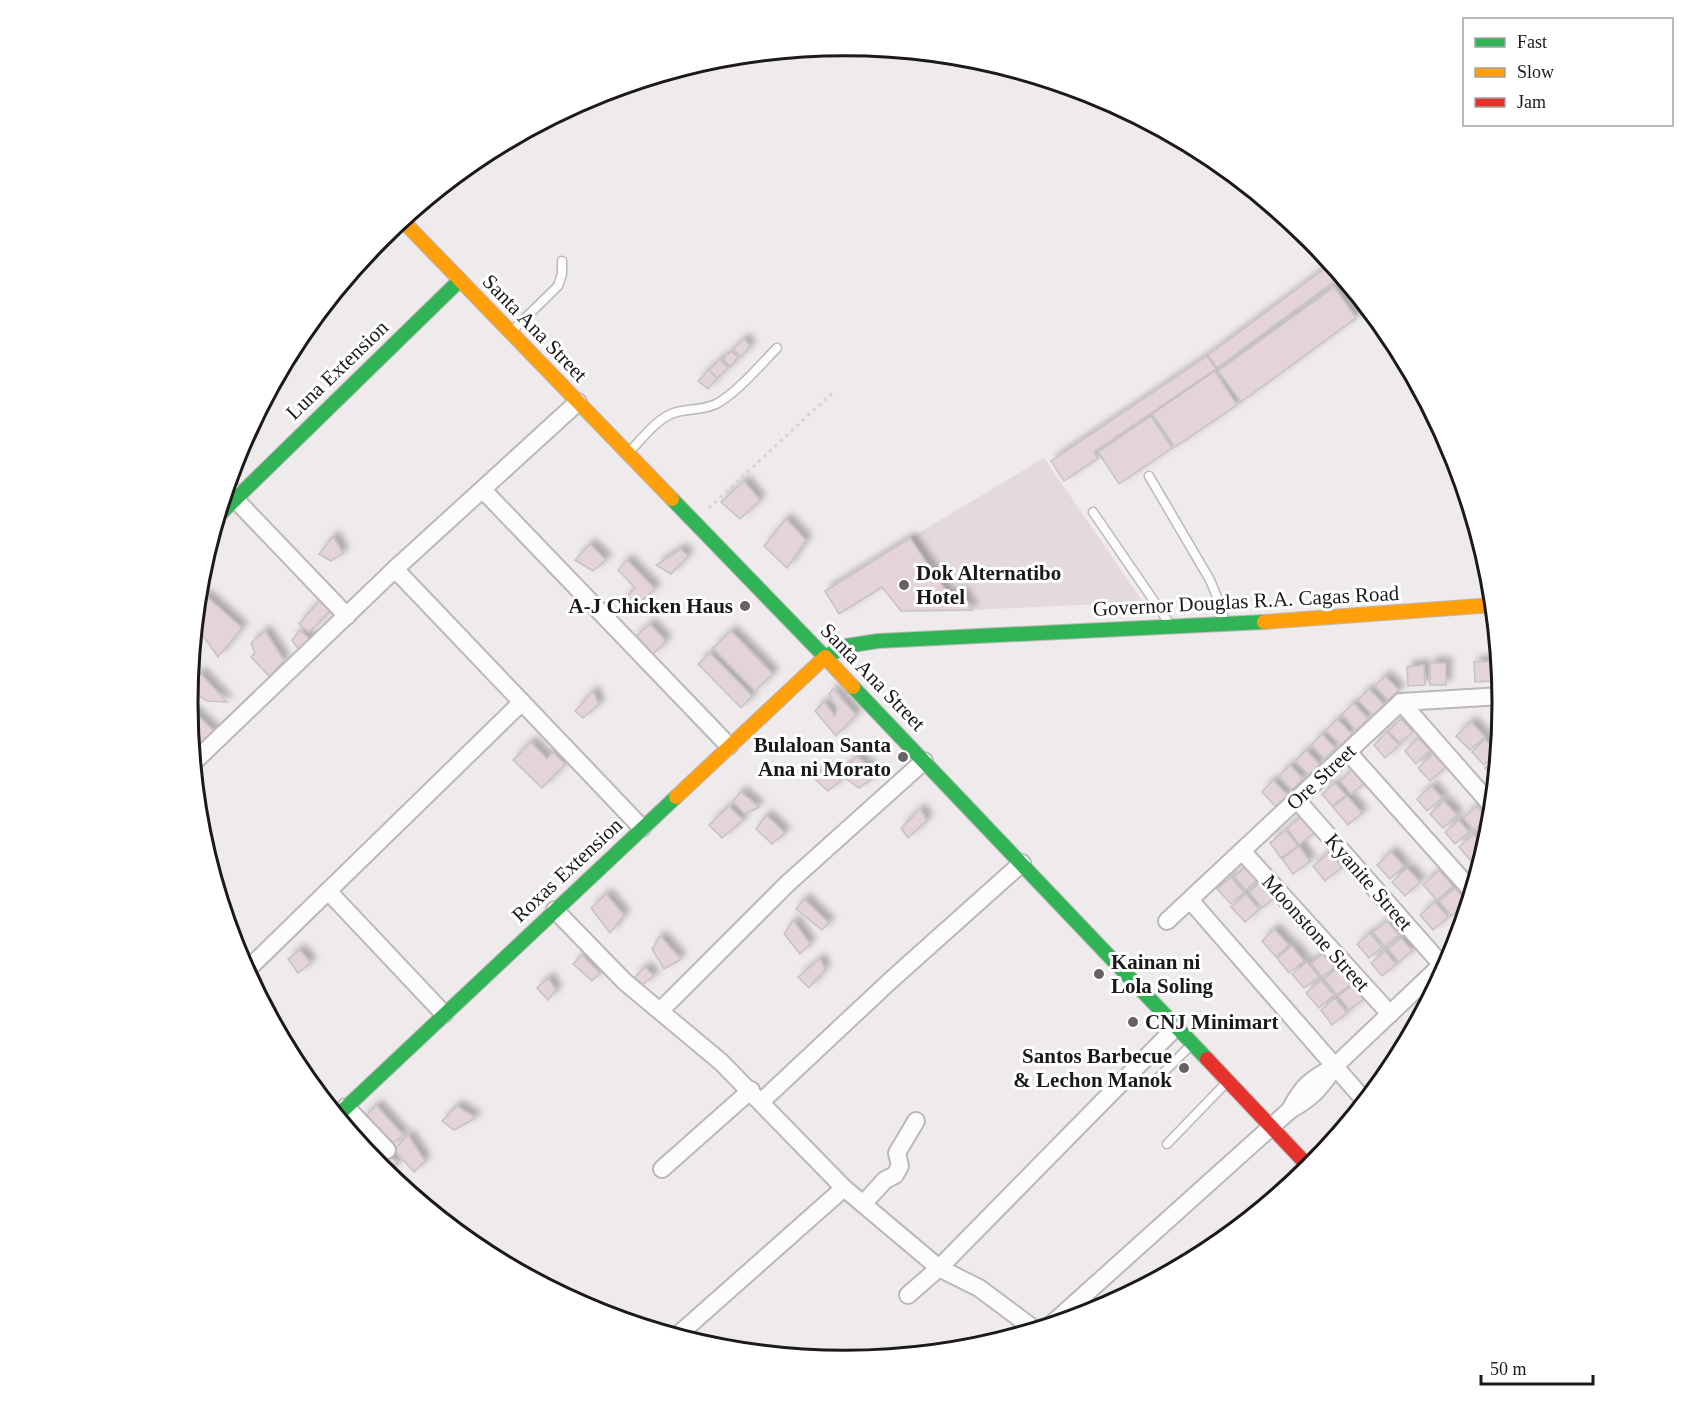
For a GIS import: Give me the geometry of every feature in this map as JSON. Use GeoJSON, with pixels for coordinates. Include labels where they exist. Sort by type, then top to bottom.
{"type":"FeatureCollection","features":[{"type":"Feature","properties":{"kind":"main road","name":"Santa Ana Street"},"geometry":{"type":"LineString","coordinates":[[408,226],[825,657],[1303,1160]]}},
{"type":"Feature","properties":{"kind":"main road","name":"Luna Extension"},"geometry":{"type":"LineString","coordinates":[[236,487],[460,280]]}},
{"type":"Feature","properties":{"kind":"main road","name":"Governor Douglas R.A. Cagas Road"},"geometry":{"type":"LineString","coordinates":[[825,657],[846,646],[878,641],[1224,625],[1485,606]]}},
{"type":"Feature","properties":{"kind":"main road","name":"Roxas Extension"},"geometry":{"type":"LineString","coordinates":[[343,1110],[825,657]]}},
{"type":"Feature","properties":{"kind":"street"},"geometry":{"type":"LineString","coordinates":[[201,755],[395,569],[578,402]]}},
{"type":"Feature","properties":{"kind":"street"},"geometry":{"type":"LineString","coordinates":[[483,490],[729,746]]}},
{"type":"Feature","properties":{"kind":"street"},"geometry":{"type":"LineString","coordinates":[[234,493],[347,616]]}},
{"type":"Feature","properties":{"kind":"street"},"geometry":{"type":"LineString","coordinates":[[395,569],[642,828]]}},
{"type":"Feature","properties":{"kind":"street"},"geometry":{"type":"LineString","coordinates":[[1401,702],[1492,697]]}},
{"type":"Feature","properties":{"kind":"street"},"geometry":{"type":"LineString","coordinates":[[252,958],[328,891],[522,702]]}},
{"type":"Feature","properties":{"kind":"street"},"geometry":{"type":"LineString","coordinates":[[1401,702],[1485,798]]}},
{"type":"Feature","properties":{"kind":"street","name":"Ore Street"},"geometry":{"type":"LineString","coordinates":[[1167,921],[1401,702]]}},
{"type":"Feature","properties":{"kind":"street"},"geometry":{"type":"LineString","coordinates":[[1348,752],[1466,884]]}},
{"type":"Feature","properties":{"kind":"street"},"geometry":{"type":"LineString","coordinates":[[660,1011],[787,884],[924,761]]}},
{"type":"Feature","properties":{"kind":"street","name":"Kyanite Street"},"geometry":{"type":"LineString","coordinates":[[1297,800],[1442,953]]}},
{"type":"Feature","properties":{"kind":"street","name":"Moonstone Street"},"geometry":{"type":"LineString","coordinates":[[1242,851],[1390,1014]]}},
{"type":"Feature","properties":{"kind":"street"},"geometry":{"type":"LineString","coordinates":[[662,1169],[756,1096],[1022,863]]}},
{"type":"Feature","properties":{"kind":"street"},"geometry":{"type":"LineString","coordinates":[[328,891],[444,1014]]}},
{"type":"Feature","properties":{"kind":"street"},"geometry":{"type":"LineString","coordinates":[[1190,900],[1360,1095]]}},
{"type":"Feature","properties":{"kind":"street"},"geometry":{"type":"LineString","coordinates":[[555,910],[625,982],[721,1062],[844,1188],[939,1268],[979,1288],[1026,1323]]}},
{"type":"Feature","properties":{"kind":"street"},"geometry":{"type":"LineString","coordinates":[[1068,1309],[1272,1127],[1290,1110],[1299,1091],[1314,1077],[1335,1066],[1433,972]]}},
{"type":"Feature","properties":{"kind":"street"},"geometry":{"type":"LineString","coordinates":[[908,1295],[939,1268],[1177,1026]]}},
{"type":"Feature","properties":{"kind":"street"},"geometry":{"type":"LineString","coordinates":[[350,1118],[387,1150]]}},
{"type":"Feature","properties":{"kind":"street"},"geometry":{"type":"LineString","coordinates":[[863,1204],[885,1180],[895,1175],[900,1166],[897,1153],[916,1121]]}},
{"type":"Feature","properties":{"kind":"street"},"geometry":{"type":"LineString","coordinates":[[685,1329],[844,1188]]}},
{"type":"Feature","properties":{"kind":"lane"},"geometry":{"type":"LineString","coordinates":[[510,332],[558,286],[562,274],[562,261]]}},
{"type":"Feature","properties":{"kind":"lane"},"geometry":{"type":"LineString","coordinates":[[628,453],[652,428],[670,414],[702,409],[716,404],[777,348]]}},
{"type":"Feature","properties":{"kind":"lane"},"geometry":{"type":"LineString","coordinates":[[1149,476],[1210,580],[1222,609],[1224,625]]}},
{"type":"Feature","properties":{"kind":"lane"},"geometry":{"type":"LineString","coordinates":[[1093,512],[1172,628]]}},
{"type":"Feature","properties":{"kind":"lane"},"geometry":{"type":"LineString","coordinates":[[1152,1084],[1193,1043]]}},
{"type":"Feature","properties":{"kind":"lane"},"geometry":{"type":"LineString","coordinates":[[1167,1144],[1228,1081]]}},
{"type":"Feature","properties":{"kind":"path"},"geometry":{"type":"LineString","coordinates":[[694,522],[832,393]]}},
{"type":"Feature","properties":{"kind":"shaded area"},"geometry":{"type":"Polygon","coordinates":[[[1044,458],[1143,602],[972,610],[950,597],[910,538],[1044,458]]]}},
{"type":"Feature","properties":{"kind":"building"},"geometry":{"type":"Polygon","coordinates":[[[1325,268],[1335,280],[1217,368],[1208,355],[1325,268]]]}},
{"type":"Feature","properties":{"kind":"building"},"geometry":{"type":"Polygon","coordinates":[[[1334,287],[1356,318],[1241,402],[1218,371],[1334,287]]]}},
{"type":"Feature","properties":{"kind":"building"},"geometry":{"type":"Polygon","coordinates":[[[744,339],[750,346],[741,357],[733,349],[744,339]]]}},
{"type":"Feature","properties":{"kind":"building"},"geometry":{"type":"Polygon","coordinates":[[[731,351],[738,357],[730,367],[723,359],[731,351]]]}},
{"type":"Feature","properties":{"kind":"building"},"geometry":{"type":"Polygon","coordinates":[[[1207,356],[1216,369],[1094,452],[1098,458],[1064,481],[1051,461],[1207,356]]]}},
{"type":"Feature","properties":{"kind":"building"},"geometry":{"type":"Polygon","coordinates":[[[720,359],[728,368],[717,378],[709,370],[720,359]]]}},
{"type":"Feature","properties":{"kind":"building"},"geometry":{"type":"Polygon","coordinates":[[[709,370],[717,378],[708,389],[698,381],[709,370]]]}},
{"type":"Feature","properties":{"kind":"building"},"geometry":{"type":"Polygon","coordinates":[[[1215,371],[1237,405],[1175,447],[1152,414],[1215,371]]]}},
{"type":"Feature","properties":{"kind":"building"},"geometry":{"type":"Polygon","coordinates":[[[1151,416],[1172,448],[1119,484],[1098,452],[1151,416]]]}},
{"type":"Feature","properties":{"kind":"building"},"geometry":{"type":"Polygon","coordinates":[[[744,481],[760,500],[740,519],[721,502],[744,481]]]}},
{"type":"Feature","properties":{"kind":"building"},"geometry":{"type":"Polygon","coordinates":[[[786,519],[806,540],[787,568],[764,546],[786,519]]]}},
{"type":"Feature","properties":{"kind":"building"},"geometry":{"type":"Polygon","coordinates":[[[333,536],[343,553],[331,561],[319,554],[333,536]]]}},
{"type":"Feature","properties":{"kind":"building"},"geometry":{"type":"Polygon","coordinates":[[[910,538],[950,597],[961,592],[972,610],[901,611],[882,587],[839,614],[825,591],[910,538]]]}},
{"type":"Feature","properties":{"kind":"building"},"geometry":{"type":"Polygon","coordinates":[[[590,544],[606,560],[593,571],[575,560],[590,544]]]}},
{"type":"Feature","properties":{"kind":"building"},"geometry":{"type":"Polygon","coordinates":[[[681,549],[688,556],[671,574],[656,565],[681,549]]]}},
{"type":"Feature","properties":{"kind":"building"},"geometry":{"type":"Polygon","coordinates":[[[627,560],[655,589],[634,607],[623,601],[635,588],[618,570],[627,560]]]}},
{"type":"Feature","properties":{"kind":"building"},"geometry":{"type":"Polygon","coordinates":[[[207,597],[242,628],[218,657],[202,635],[207,597]]]}},
{"type":"Feature","properties":{"kind":"building"},"geometry":{"type":"Polygon","coordinates":[[[320,600],[332,609],[309,632],[299,624],[320,600]]]}},
{"type":"Feature","properties":{"kind":"building"},"geometry":{"type":"Polygon","coordinates":[[[650,624],[666,641],[652,655],[633,639],[650,624]]]}},
{"type":"Feature","properties":{"kind":"building"},"geometry":{"type":"Polygon","coordinates":[[[300,630],[312,641],[301,653],[292,640],[300,630]]]}},
{"type":"Feature","properties":{"kind":"building"},"geometry":{"type":"Polygon","coordinates":[[[265,631],[284,660],[270,677],[251,657],[255,653],[251,643],[265,631]]]}},
{"type":"Feature","properties":{"kind":"building"},"geometry":{"type":"Polygon","coordinates":[[[731,631],[773,674],[755,691],[713,648],[731,631]]]}},
{"type":"Feature","properties":{"kind":"building"},"geometry":{"type":"Polygon","coordinates":[[[710,653],[752,696],[741,708],[698,664],[710,653]]]}},
{"type":"Feature","properties":{"kind":"building"},"geometry":{"type":"Polygon","coordinates":[[[1491,661],[1492,681],[1475,682],[1474,662],[1491,661]]]}},
{"type":"Feature","properties":{"kind":"building"},"geometry":{"type":"Polygon","coordinates":[[[1430,663],[1446,663],[1446,685],[1430,685],[1430,663]]]}},
{"type":"Feature","properties":{"kind":"building"},"geometry":{"type":"Polygon","coordinates":[[[1424,665],[1425,685],[1408,686],[1407,667],[1424,665]]]}},
{"type":"Feature","properties":{"kind":"building"},"geometry":{"type":"Polygon","coordinates":[[[199,672],[227,702],[207,701],[198,695],[199,672]]]}},
{"type":"Feature","properties":{"kind":"building"},"geometry":{"type":"Polygon","coordinates":[[[1385,676],[1399,690],[1388,700],[1375,686],[1385,676]]]}},
{"type":"Feature","properties":{"kind":"building"},"geometry":{"type":"Polygon","coordinates":[[[833,689],[856,715],[836,736],[815,711],[824,702],[835,716],[837,708],[829,694],[833,689]]]}},
{"type":"Feature","properties":{"kind":"building"},"geometry":{"type":"Polygon","coordinates":[[[1369,689],[1384,705],[1373,715],[1358,700],[1369,689]]]}},
{"type":"Feature","properties":{"kind":"building"},"geometry":{"type":"Polygon","coordinates":[[[593,691],[599,704],[583,718],[575,711],[593,691]]]}},
{"type":"Feature","properties":{"kind":"building"},"geometry":{"type":"Polygon","coordinates":[[[1354,703],[1368,719],[1356,730],[1342,714],[1354,703]]]}},
{"type":"Feature","properties":{"kind":"building"},"geometry":{"type":"Polygon","coordinates":[[[199,716],[215,732],[200,747],[199,716]]]}},
{"type":"Feature","properties":{"kind":"building"},"geometry":{"type":"Polygon","coordinates":[[[1337,719],[1352,734],[1341,745],[1326,731],[1337,719]]]}},
{"type":"Feature","properties":{"kind":"building"},"geometry":{"type":"Polygon","coordinates":[[[1401,719],[1413,732],[1400,743],[1388,731],[1401,719]]]}},
{"type":"Feature","properties":{"kind":"building"},"geometry":{"type":"Polygon","coordinates":[[[1471,722],[1485,737],[1470,750],[1456,736],[1471,722]]]}},
{"type":"Feature","properties":{"kind":"building"},"geometry":{"type":"Polygon","coordinates":[[[1387,732],[1399,745],[1385,758],[1374,745],[1387,732]]]}},
{"type":"Feature","properties":{"kind":"building"},"geometry":{"type":"Polygon","coordinates":[[[1322,734],[1335,748],[1325,759],[1311,745],[1322,734]]]}},
{"type":"Feature","properties":{"kind":"building"},"geometry":{"type":"Polygon","coordinates":[[[1418,738],[1430,750],[1416,764],[1405,751],[1418,738]]]}},
{"type":"Feature","properties":{"kind":"building"},"geometry":{"type":"Polygon","coordinates":[[[1485,739],[1491,745],[1490,760],[1484,765],[1472,752],[1485,739]]]}},
{"type":"Feature","properties":{"kind":"building"},"geometry":{"type":"Polygon","coordinates":[[[531,742],[547,759],[553,752],[565,764],[542,788],[513,760],[531,742]]]}},
{"type":"Feature","properties":{"kind":"building"},"geometry":{"type":"Polygon","coordinates":[[[1306,750],[1320,765],[1309,775],[1295,761],[1306,750]]]}},
{"type":"Feature","properties":{"kind":"building"},"geometry":{"type":"Polygon","coordinates":[[[1433,754],[1446,767],[1430,781],[1418,768],[1433,754]]]}},
{"type":"Feature","properties":{"kind":"building"},"geometry":{"type":"Polygon","coordinates":[[[857,756],[877,775],[859,788],[839,774],[857,756]]]}},
{"type":"Feature","properties":{"kind":"building"},"geometry":{"type":"Polygon","coordinates":[[[1290,765],[1303,779],[1292,790],[1279,776],[1290,765]]]}},
{"type":"Feature","properties":{"kind":"building"},"geometry":{"type":"Polygon","coordinates":[[[824,768],[841,780],[828,791],[814,778],[824,768]]]}},
{"type":"Feature","properties":{"kind":"building"},"geometry":{"type":"Polygon","coordinates":[[[1353,769],[1365,783],[1351,794],[1340,781],[1353,769]]]}},
{"type":"Feature","properties":{"kind":"building"},"geometry":{"type":"Polygon","coordinates":[[[1273,780],[1288,796],[1276,807],[1262,792],[1273,780]]]}},
{"type":"Feature","properties":{"kind":"building"},"geometry":{"type":"Polygon","coordinates":[[[1335,783],[1346,795],[1332,806],[1322,794],[1335,783]]]}},
{"type":"Feature","properties":{"kind":"building"},"geometry":{"type":"Polygon","coordinates":[[[1431,786],[1442,798],[1427,811],[1417,799],[1431,786]]]}},
{"type":"Feature","properties":{"kind":"building"},"geometry":{"type":"Polygon","coordinates":[[[741,792],[759,807],[745,814],[733,801],[741,792]]]}},
{"type":"Feature","properties":{"kind":"building"},"geometry":{"type":"Polygon","coordinates":[[[1347,796],[1362,813],[1348,825],[1333,807],[1347,796]]]}},
{"type":"Feature","properties":{"kind":"building"},"geometry":{"type":"Polygon","coordinates":[[[1444,801],[1457,815],[1443,828],[1430,814],[1444,801]]]}},
{"type":"Feature","properties":{"kind":"building"},"geometry":{"type":"Polygon","coordinates":[[[729,806],[743,820],[722,838],[709,825],[729,806]]]}},
{"type":"Feature","properties":{"kind":"building"},"geometry":{"type":"Polygon","coordinates":[[[1477,806],[1483,812],[1481,824],[1474,830],[1463,818],[1477,806]]]}},
{"type":"Feature","properties":{"kind":"building"},"geometry":{"type":"Polygon","coordinates":[[[920,809],[927,820],[908,838],[901,828],[920,809]]]}},
{"type":"Feature","properties":{"kind":"building"},"geometry":{"type":"Polygon","coordinates":[[[766,815],[785,833],[772,844],[756,829],[766,815]]]}},
{"type":"Feature","properties":{"kind":"building"},"geometry":{"type":"Polygon","coordinates":[[[1303,816],[1315,832],[1299,845],[1287,828],[1303,816]]]}},
{"type":"Feature","properties":{"kind":"building"},"geometry":{"type":"Polygon","coordinates":[[[1459,820],[1469,832],[1455,844],[1445,832],[1459,820]]]}},
{"type":"Feature","properties":{"kind":"building"},"geometry":{"type":"Polygon","coordinates":[[[1286,830],[1298,846],[1281,858],[1270,843],[1286,830]]]}},
{"type":"Feature","properties":{"kind":"building"},"geometry":{"type":"Polygon","coordinates":[[[1474,834],[1478,839],[1472,862],[1459,847],[1474,834]]]}},
{"type":"Feature","properties":{"kind":"building"},"geometry":{"type":"Polygon","coordinates":[[[1299,846],[1310,861],[1293,874],[1282,859],[1299,846]]]}},
{"type":"Feature","properties":{"kind":"building"},"geometry":{"type":"Polygon","coordinates":[[[1330,852],[1342,867],[1325,881],[1313,866],[1330,852]]]}},
{"type":"Feature","properties":{"kind":"building"},"geometry":{"type":"Polygon","coordinates":[[[1391,852],[1404,866],[1390,879],[1377,865],[1391,852]]]}},
{"type":"Feature","properties":{"kind":"building"},"geometry":{"type":"Polygon","coordinates":[[[1249,864],[1261,877],[1246,890],[1234,877],[1249,864]]]}},
{"type":"Feature","properties":{"kind":"building"},"geometry":{"type":"Polygon","coordinates":[[[1407,868],[1420,882],[1405,896],[1392,882],[1407,868]]]}},
{"type":"Feature","properties":{"kind":"building"},"geometry":{"type":"Polygon","coordinates":[[[1439,870],[1453,886],[1437,900],[1423,885],[1439,870]]]}},
{"type":"Feature","properties":{"kind":"building"},"geometry":{"type":"Polygon","coordinates":[[[1231,877],[1244,892],[1231,904],[1217,889],[1231,877]]]}},
{"type":"Feature","properties":{"kind":"building"},"geometry":{"type":"Polygon","coordinates":[[[1264,879],[1278,895],[1262,908],[1249,892],[1264,879]]]}},
{"type":"Feature","properties":{"kind":"building"},"geometry":{"type":"Polygon","coordinates":[[[1455,888],[1462,896],[1458,910],[1451,916],[1439,901],[1455,888]]]}},
{"type":"Feature","properties":{"kind":"building"},"geometry":{"type":"Polygon","coordinates":[[[606,894],[624,915],[610,933],[591,908],[606,894]]]}},
{"type":"Feature","properties":{"kind":"building"},"geometry":{"type":"Polygon","coordinates":[[[1246,894],[1259,909],[1245,922],[1231,907],[1246,894]]]}},
{"type":"Feature","properties":{"kind":"building"},"geometry":{"type":"Polygon","coordinates":[[[804,899],[829,923],[822,930],[796,909],[804,899]]]}},
{"type":"Feature","properties":{"kind":"building"},"geometry":{"type":"Polygon","coordinates":[[[1435,902],[1448,917],[1433,930],[1420,915],[1435,902]]]}},
{"type":"Feature","properties":{"kind":"building"},"geometry":{"type":"Polygon","coordinates":[[[793,920],[810,944],[800,954],[784,934],[793,920]]]}},
{"type":"Feature","properties":{"kind":"building"},"geometry":{"type":"Polygon","coordinates":[[[1387,921],[1399,935],[1385,947],[1373,932],[1387,921]]]}},
{"type":"Feature","properties":{"kind":"building"},"geometry":{"type":"Polygon","coordinates":[[[1274,929],[1289,945],[1276,957],[1262,941],[1274,929]]]}},
{"type":"Feature","properties":{"kind":"building"},"geometry":{"type":"Polygon","coordinates":[[[1370,933],[1382,947],[1369,958],[1357,944],[1370,933]]]}},
{"type":"Feature","properties":{"kind":"building"},"geometry":{"type":"Polygon","coordinates":[[[660,936],[681,959],[664,969],[652,949],[660,936]]]}},
{"type":"Feature","properties":{"kind":"building"},"geometry":{"type":"Polygon","coordinates":[[[1401,938],[1412,951],[1399,962],[1388,949],[1401,938]]]}},
{"type":"Feature","properties":{"kind":"building"},"geometry":{"type":"Polygon","coordinates":[[[1292,946],[1304,961],[1289,973],[1277,958],[1292,946]]]}},
{"type":"Feature","properties":{"kind":"building"},"geometry":{"type":"Polygon","coordinates":[[[300,950],[311,963],[298,973],[288,959],[300,950]]]}},
{"type":"Feature","properties":{"kind":"building"},"geometry":{"type":"Polygon","coordinates":[[[1385,951],[1396,964],[1382,976],[1371,963],[1385,951]]]}},
{"type":"Feature","properties":{"kind":"building"},"geometry":{"type":"Polygon","coordinates":[[[1325,952],[1336,966],[1322,977],[1311,963],[1325,952]]]}},
{"type":"Feature","properties":{"kind":"building"},"geometry":{"type":"Polygon","coordinates":[[[582,955],[600,973],[592,981],[573,964],[582,955]]]}},
{"type":"Feature","properties":{"kind":"building"},"geometry":{"type":"Polygon","coordinates":[[[820,959],[825,969],[809,988],[798,977],[820,959]]]}},
{"type":"Feature","properties":{"kind":"building"},"geometry":{"type":"Polygon","coordinates":[[[1307,962],[1319,977],[1304,988],[1292,974],[1307,962]]]}},
{"type":"Feature","properties":{"kind":"building"},"geometry":{"type":"Polygon","coordinates":[[[645,967],[654,976],[642,985],[634,978],[645,967]]]}},
{"type":"Feature","properties":{"kind":"building"},"geometry":{"type":"Polygon","coordinates":[[[1337,968],[1351,984],[1337,995],[1324,979],[1337,968]]]}},
{"type":"Feature","properties":{"kind":"building"},"geometry":{"type":"Polygon","coordinates":[[[548,978],[556,990],[548,1000],[537,988],[548,978]]]}},
{"type":"Feature","properties":{"kind":"building"},"geometry":{"type":"Polygon","coordinates":[[[1321,980],[1334,995],[1319,1008],[1306,993],[1321,980]]]}},
{"type":"Feature","properties":{"kind":"building"},"geometry":{"type":"Polygon","coordinates":[[[1353,985],[1364,999],[1349,1010],[1338,996],[1353,985]]]}},
{"type":"Feature","properties":{"kind":"building"},"geometry":{"type":"Polygon","coordinates":[[[1335,998],[1347,1013],[1332,1025],[1321,1010],[1335,998]]]}},
{"type":"Feature","properties":{"kind":"building"},"geometry":{"type":"Polygon","coordinates":[[[376,1105],[403,1135],[389,1146],[362,1120],[376,1105]]]}},
{"type":"Feature","properties":{"kind":"building"},"geometry":{"type":"Polygon","coordinates":[[[457,1106],[476,1118],[454,1130],[442,1121],[457,1106]]]}},
{"type":"Feature","properties":{"kind":"building"},"geometry":{"type":"Polygon","coordinates":[[[408,1135],[425,1161],[414,1172],[394,1150],[408,1135]]]}},
{"type":"Feature","properties":{"kind":"building"},"geometry":{"type":"Polygon","coordinates":[[[382,1152],[398,1162],[394,1166],[382,1152]]]}},
{"type":"Feature","properties":{"kind":"traffic: fast"},"geometry":{"type":"LineString","coordinates":[[230,504],[460,280]]}},
{"type":"Feature","properties":{"kind":"traffic: fast"},"geometry":{"type":"LineString","coordinates":[[672,499],[825,657],[846,646],[878,641],[1264,622]]}},
{"type":"Feature","properties":{"kind":"traffic: fast"},"geometry":{"type":"LineString","coordinates":[[853,687],[1207,1059]]}},
{"type":"Feature","properties":{"kind":"traffic: fast"},"geometry":{"type":"LineString","coordinates":[[343,1110],[676,797]]}},
{"type":"Feature","properties":{"kind":"traffic: slow"},"geometry":{"type":"LineString","coordinates":[[408,226],[672,499]]}},
{"type":"Feature","properties":{"kind":"traffic: slow"},"geometry":{"type":"LineString","coordinates":[[1264,622],[1485,606]]}},
{"type":"Feature","properties":{"kind":"traffic: slow"},"geometry":{"type":"LineString","coordinates":[[676,797],[825,657],[853,687]]}},
{"type":"Feature","properties":{"kind":"traffic: jam"},"geometry":{"type":"LineString","coordinates":[[1207,1059],[1303,1160]]}},
{"type":"Feature","properties":{"kind":"place","name":"Dok Alternatibo Hotel"},"geometry":{"type":"Point","coordinates":[904,585]}},
{"type":"Feature","properties":{"kind":"place","name":"A-J Chicken Haus"},"geometry":{"type":"Point","coordinates":[745,606]}},
{"type":"Feature","properties":{"kind":"place","name":"Bulaloan Santa Ana ni Morato"},"geometry":{"type":"Point","coordinates":[903,757]}},
{"type":"Feature","properties":{"kind":"place","name":"Kainan ni Lola Soling"},"geometry":{"type":"Point","coordinates":[1099,974]}},
{"type":"Feature","properties":{"kind":"place","name":"CNJ Minimart"},"geometry":{"type":"Point","coordinates":[1133,1022]}},
{"type":"Feature","properties":{"kind":"place","name":"Santos Barbecue & Lechon Manok"},"geometry":{"type":"Point","coordinates":[1184,1068]}}]}
